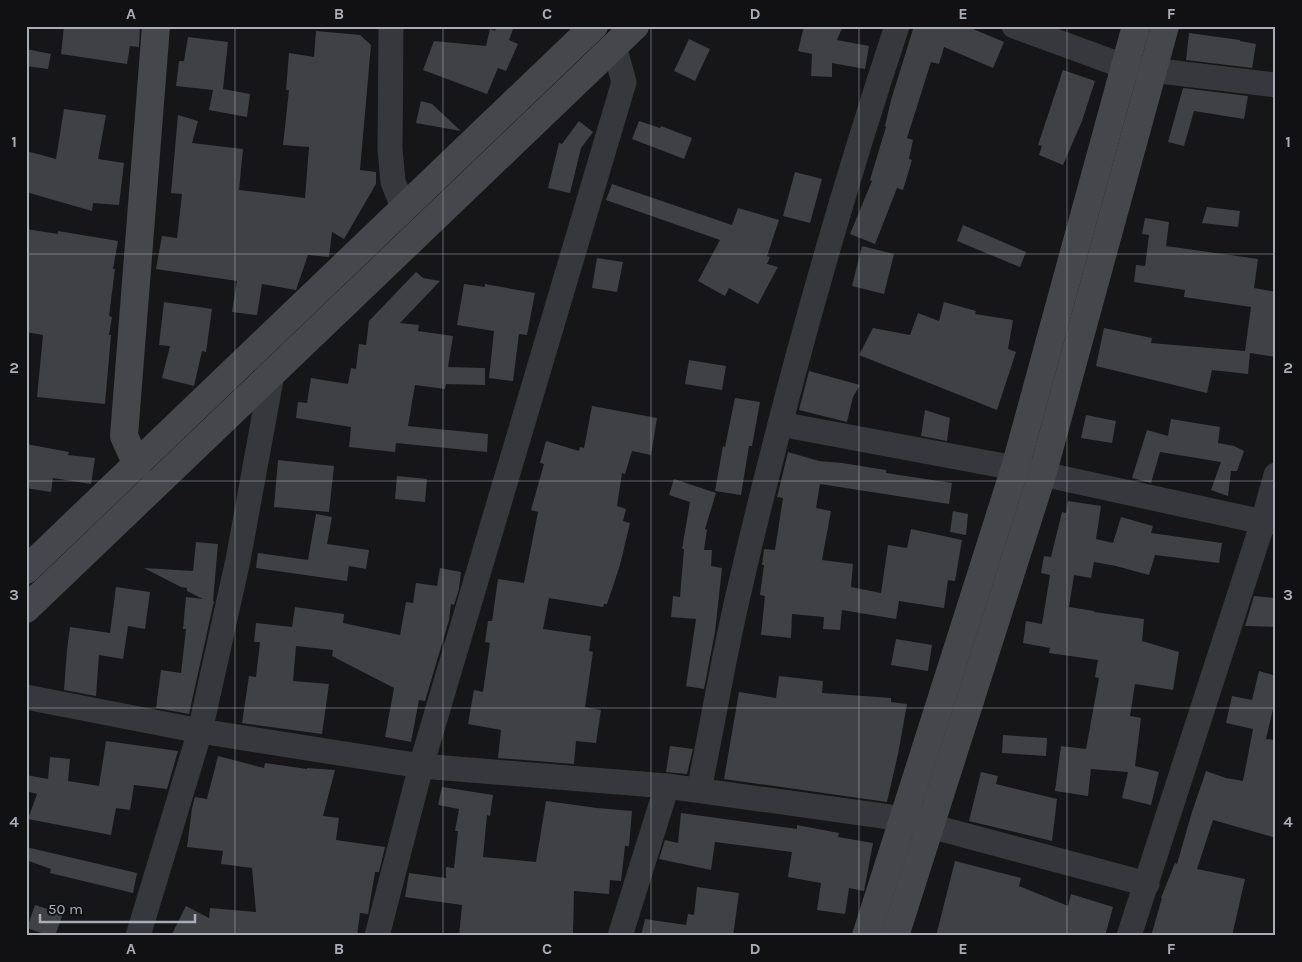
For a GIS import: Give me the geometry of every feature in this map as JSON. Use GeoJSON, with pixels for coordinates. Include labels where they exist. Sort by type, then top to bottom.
{"type":"FeatureCollection","features":[{"type":"Feature","properties":{"kind":"street"},"geometry":{"type":"LineString","coordinates":[[137,464],[124,436],[156,26]]}},
{"type":"Feature","properties":{"kind":"street"},"geometry":{"type":"LineString","coordinates":[[391,26],[390,149],[393,182],[404,208]]}},
{"type":"Feature","properties":{"kind":"street"},"geometry":{"type":"LineString","coordinates":[[26,570],[594,26]]}},
{"type":"Feature","properties":{"kind":"street"},"geometry":{"type":"LineString","coordinates":[[26,609],[634,26]]}},
{"type":"Feature","properties":{"kind":"street"},"geometry":{"type":"LineString","coordinates":[[699,790],[739,589],[780,424],[835,225],[897,26]]}},
{"type":"Feature","properties":{"kind":"street"},"geometry":{"type":"LineString","coordinates":[[1014,26],[1126,67],[1276,85]]}},
{"type":"Feature","properties":{"kind":"street"},"geometry":{"type":"LineString","coordinates":[[866,936],[1015,468],[1136,26]]}},
{"type":"Feature","properties":{"kind":"street"},"geometry":{"type":"LineString","coordinates":[[895,936],[1042,475],[1165,26]]}},
{"type":"Feature","properties":{"kind":"street"},"geometry":{"type":"LineString","coordinates":[[377,936],[421,766],[624,82],[614,46]]}},
{"type":"Feature","properties":{"kind":"street"},"geometry":{"type":"LineString","coordinates":[[138,936],[200,731],[238,560],[272,374]]}},
{"type":"Feature","properties":{"kind":"street"},"geometry":{"type":"LineString","coordinates":[[780,424],[1015,468],[1269,522]]}},
{"type":"Feature","properties":{"kind":"street"},"geometry":{"type":"LineString","coordinates":[[1130,936],[1269,522],[1276,475]]}},
{"type":"Feature","properties":{"kind":"street"},"geometry":{"type":"LineString","coordinates":[[26,697],[200,731],[421,766],[667,786],[904,819],[1147,884]]}},
{"type":"Feature","properties":{"kind":"street"},"geometry":{"type":"LineString","coordinates":[[620,936],[667,786]]}},
{"type":"Feature","properties":{"kind":"building"},"geometry":{"type":"Polygon","coordinates":[[[64,26],[140,26],[139,47],[130,46],[127,64],[61,54],[64,26]]]}},
{"type":"Feature","properties":{"kind":"building"},"geometry":{"type":"Polygon","coordinates":[[[497,26],[514,26],[509,40],[518,44],[506,71],[498,68],[487,94],[423,70],[434,41],[486,46],[490,29],[495,31],[497,26]]]}},
{"type":"Feature","properties":{"kind":"building"},"geometry":{"type":"Polygon","coordinates":[[[804,26],[843,26],[837,40],[869,46],[865,69],[832,63],[832,77],[811,76],[812,54],[798,51],[804,26]]]}},
{"type":"Feature","properties":{"kind":"building"},"geometry":{"type":"Polygon","coordinates":[[[914,26],[966,26],[1004,42],[993,68],[944,47],[939,64],[931,62],[907,138],[913,140],[909,159],[912,160],[903,190],[897,188],[875,244],[850,234],[872,181],[870,180],[886,127],[891,100],[914,26]]]}},
{"type":"Feature","properties":{"kind":"building"},"geometry":{"type":"Polygon","coordinates":[[[316,31],[360,35],[371,45],[360,170],[376,172],[376,184],[344,239],[332,232],[329,257],[308,255],[296,290],[262,284],[257,315],[232,312],[237,281],[156,269],[162,236],[177,238],[182,194],[171,193],[178,115],[198,121],[192,143],[243,149],[239,190],[305,198],[309,147],[283,145],[289,90],[286,90],[289,53],[314,57],[316,31]]]}},
{"type":"Feature","properties":{"kind":"building"},"geometry":{"type":"Polygon","coordinates":[[[1189,33],[1256,44],[1252,68],[1186,60],[1189,33]]]}},
{"type":"Feature","properties":{"kind":"building"},"geometry":{"type":"Polygon","coordinates":[[[188,37],[228,42],[223,89],[250,94],[247,117],[209,110],[213,90],[176,86],[179,61],[184,61],[188,37]]]}},
{"type":"Feature","properties":{"kind":"building"},"geometry":{"type":"Polygon","coordinates":[[[689,39],[710,49],[695,81],[674,71],[689,39]]]}},
{"type":"Feature","properties":{"kind":"building"},"geometry":{"type":"Polygon","coordinates":[[[26,49],[51,54],[48,69],[26,66],[26,49]]]}},
{"type":"Feature","properties":{"kind":"building"},"geometry":{"type":"Polygon","coordinates":[[[1063,70],[1095,81],[1082,121],[1063,165],[1039,155],[1042,146],[1038,145],[1063,70]]]}},
{"type":"Feature","properties":{"kind":"building"},"geometry":{"type":"Polygon","coordinates":[[[1183,88],[1248,96],[1244,119],[1194,111],[1184,146],[1168,142],[1183,88]]]}},
{"type":"Feature","properties":{"kind":"building"},"geometry":{"type":"Polygon","coordinates":[[[421,101],[432,104],[461,131],[416,123],[421,101]]]}},
{"type":"Feature","properties":{"kind":"building"},"geometry":{"type":"Polygon","coordinates":[[[64,109],[106,115],[98,159],[124,163],[119,205],[93,203],[92,211],[26,192],[26,151],[56,159],[64,109]]]}},
{"type":"Feature","properties":{"kind":"building"},"geometry":{"type":"Polygon","coordinates":[[[579,121],[593,132],[581,148],[570,193],[548,188],[559,143],[562,144],[579,121]]]}},
{"type":"Feature","properties":{"kind":"building"},"geometry":{"type":"Polygon","coordinates":[[[639,121],[660,128],[661,126],[692,138],[684,159],[632,139],[639,121]]]}},
{"type":"Feature","properties":{"kind":"building"},"geometry":{"type":"Polygon","coordinates":[[[795,172],[822,179],[810,223],[783,216],[795,172]]]}},
{"type":"Feature","properties":{"kind":"building"},"geometry":{"type":"Polygon","coordinates":[[[612,184],[732,225],[738,208],[779,220],[767,256],[770,257],[767,264],[778,267],[758,304],[729,288],[725,296],[698,281],[720,240],[606,200],[612,184]]]}},
{"type":"Feature","properties":{"kind":"building"},"geometry":{"type":"Polygon","coordinates":[[[1207,207],[1240,211],[1238,227],[1202,223],[1207,207]]]}},
{"type":"Feature","properties":{"kind":"building"},"geometry":{"type":"Polygon","coordinates":[[[1145,218],[1169,222],[1166,246],[1258,259],[1254,288],[1276,292],[1276,357],[1250,353],[1248,374],[1212,370],[1207,393],[1096,366],[1104,328],[1152,338],[1151,343],[1245,351],[1251,307],[1184,297],[1185,290],[1134,282],[1136,265],[1145,266],[1149,235],[1142,234],[1145,218]]]}},
{"type":"Feature","properties":{"kind":"building"},"geometry":{"type":"Polygon","coordinates":[[[963,225],[1026,252],[1020,267],[957,241],[963,225]]]}},
{"type":"Feature","properties":{"kind":"building"},"geometry":{"type":"Polygon","coordinates":[[[26,229],[58,234],[58,231],[118,241],[113,269],[115,269],[109,316],[112,317],[109,335],[111,335],[105,404],[37,397],[43,335],[26,332],[26,229]]]}},
{"type":"Feature","properties":{"kind":"building"},"geometry":{"type":"Polygon","coordinates":[[[862,246],[894,254],[884,294],[852,286],[862,246]]]}},
{"type":"Feature","properties":{"kind":"building"},"geometry":{"type":"Polygon","coordinates":[[[597,258],[623,262],[617,292],[592,288],[597,258]]]}},
{"type":"Feature","properties":{"kind":"building"},"geometry":{"type":"Polygon","coordinates":[[[416,272],[423,278],[440,281],[400,323],[419,325],[418,331],[453,336],[448,367],[485,368],[485,385],[446,384],[445,389],[415,385],[408,426],[488,434],[487,452],[396,443],[395,452],[349,447],[351,427],[296,418],[298,402],[307,403],[311,378],[348,384],[351,368],[356,369],[359,344],[366,345],[369,321],[416,272]]]}},
{"type":"Feature","properties":{"kind":"building"},"geometry":{"type":"Polygon","coordinates":[[[464,284],[485,287],[485,284],[535,293],[527,335],[519,334],[513,381],[489,378],[494,331],[457,325],[464,284]]]}},
{"type":"Feature","properties":{"kind":"building"},"geometry":{"type":"Polygon","coordinates":[[[164,302],[212,309],[206,352],[202,351],[194,386],[162,378],[170,346],[159,345],[164,302]]]}},
{"type":"Feature","properties":{"kind":"building"},"geometry":{"type":"Polygon","coordinates":[[[944,302],[976,311],[975,314],[1013,320],[1008,349],[1016,352],[997,410],[859,355],[873,328],[910,335],[918,313],[939,321],[944,302]]]}},
{"type":"Feature","properties":{"kind":"building"},"geometry":{"type":"Polygon","coordinates":[[[689,360],[726,366],[722,390],[685,384],[689,360]]]}},
{"type":"Feature","properties":{"kind":"building"},"geometry":{"type":"Polygon","coordinates":[[[809,371],[860,385],[853,397],[847,422],[799,410],[809,371]]]}},
{"type":"Feature","properties":{"kind":"building"},"geometry":{"type":"Polygon","coordinates":[[[735,398],[760,402],[752,446],[749,446],[741,495],[715,491],[723,446],[725,447],[735,398]]]}},
{"type":"Feature","properties":{"kind":"building"},"geometry":{"type":"Polygon","coordinates":[[[592,406],[657,418],[651,455],[632,451],[625,474],[622,473],[617,506],[626,509],[623,521],[630,523],[620,565],[607,604],[604,604],[603,607],[549,598],[543,629],[591,636],[589,651],[593,652],[585,707],[601,710],[596,743],[576,741],[574,764],[498,758],[501,730],[468,724],[474,690],[483,692],[490,643],[485,642],[488,621],[492,621],[498,579],[524,583],[538,512],[531,510],[544,464],[540,463],[546,441],[579,451],[580,447],[584,448],[592,406]]]}},
{"type":"Feature","properties":{"kind":"building"},"geometry":{"type":"Polygon","coordinates":[[[925,410],[950,418],[947,441],[921,436],[925,410]]]}},
{"type":"Feature","properties":{"kind":"building"},"geometry":{"type":"Polygon","coordinates":[[[1086,415],[1116,421],[1112,443],[1081,438],[1086,415]]]}},
{"type":"Feature","properties":{"kind":"building"},"geometry":{"type":"Polygon","coordinates":[[[1171,419],[1220,427],[1218,443],[1234,446],[1244,451],[1237,471],[1231,471],[1228,496],[1211,490],[1221,462],[1160,452],[1151,483],[1132,478],[1147,430],[1168,436],[1171,419]]]}},
{"type":"Feature","properties":{"kind":"building"},"geometry":{"type":"Polygon","coordinates":[[[26,444],[69,452],[68,455],[95,458],[91,484],[53,478],[51,492],[26,488],[26,444]]]}},
{"type":"Feature","properties":{"kind":"building"},"geometry":{"type":"Polygon","coordinates":[[[788,452],[819,461],[886,470],[886,473],[952,483],[949,504],[820,484],[816,508],[831,511],[822,560],[853,564],[851,587],[881,593],[888,545],[907,548],[911,529],[962,540],[955,581],[948,580],[944,608],[899,601],[896,619],[842,610],[840,630],[823,629],[824,617],[792,614],[791,638],[761,635],[765,596],[760,595],[764,549],[775,550],[783,498],[777,497],[788,452]]]}},
{"type":"Feature","properties":{"kind":"building"},"geometry":{"type":"Polygon","coordinates":[[[278,460],[334,466],[329,512],[274,507],[278,460]]]}},
{"type":"Feature","properties":{"kind":"building"},"geometry":{"type":"Polygon","coordinates":[[[397,476],[427,479],[425,502],[395,499],[397,476]]]}},
{"type":"Feature","properties":{"kind":"building"},"geometry":{"type":"Polygon","coordinates":[[[674,479],[716,493],[705,529],[707,530],[704,550],[712,550],[711,566],[722,568],[715,632],[704,689],[686,686],[696,619],[671,617],[673,596],[680,597],[684,549],[682,549],[690,502],[669,495],[674,479]]]}},
{"type":"Feature","properties":{"kind":"building"},"geometry":{"type":"Polygon","coordinates":[[[1068,501],[1101,506],[1096,539],[1113,543],[1121,517],[1153,526],[1151,533],[1222,543],[1219,563],[1155,555],[1149,575],[1094,562],[1091,578],[1074,575],[1069,607],[1144,619],[1142,641],[1179,652],[1173,690],[1135,684],[1130,716],[1141,718],[1135,766],[1159,772],[1151,805],[1122,798],[1128,772],[1091,769],[1088,796],[1055,791],[1061,746],[1086,749],[1099,678],[1095,677],[1098,660],[1049,653],[1050,648],[1023,643],[1026,621],[1042,624],[1050,575],[1041,573],[1044,556],[1051,557],[1062,512],[1066,513],[1068,501]]]}},
{"type":"Feature","properties":{"kind":"building"},"geometry":{"type":"Polygon","coordinates":[[[953,511],[968,514],[966,535],[950,532],[953,511]]]}},
{"type":"Feature","properties":{"kind":"building"},"geometry":{"type":"Polygon","coordinates":[[[316,514],[332,517],[327,544],[369,550],[366,569],[349,566],[347,581],[256,568],[258,553],[308,560],[316,514]]]}},
{"type":"Feature","properties":{"kind":"building"},"geometry":{"type":"Polygon","coordinates":[[[196,542],[218,544],[214,601],[189,714],[156,708],[161,670],[181,673],[186,629],[183,629],[186,597],[203,599],[187,591],[187,588],[181,587],[144,568],[193,571],[196,542]]]}},
{"type":"Feature","properties":{"kind":"building"},"geometry":{"type":"Polygon","coordinates":[[[440,568],[461,572],[459,589],[454,605],[451,604],[449,620],[425,701],[419,700],[411,742],[385,737],[394,688],[332,656],[333,650],[296,646],[293,681],[329,684],[322,734],[242,723],[249,676],[256,677],[260,642],[254,642],[256,623],[292,627],[295,607],[344,614],[343,623],[400,635],[406,602],[413,603],[416,583],[437,586],[440,568]]]}},
{"type":"Feature","properties":{"kind":"building"},"geometry":{"type":"Polygon","coordinates":[[[116,587],[150,592],[145,629],[128,626],[123,659],[99,655],[96,696],[64,690],[70,627],[110,633],[116,587]]]}},
{"type":"Feature","properties":{"kind":"building"},"geometry":{"type":"Polygon","coordinates":[[[1254,596],[1276,598],[1276,627],[1245,626],[1254,596]]]}},
{"type":"Feature","properties":{"kind":"building"},"geometry":{"type":"Polygon","coordinates":[[[896,639],[932,645],[928,671],[891,665],[896,639]]]}},
{"type":"Feature","properties":{"kind":"building"},"geometry":{"type":"Polygon","coordinates":[[[1259,671],[1276,676],[1276,696],[1266,739],[1276,740],[1276,838],[1213,820],[1197,869],[1245,879],[1232,936],[1151,936],[1161,898],[1175,863],[1177,864],[1206,771],[1226,778],[1243,781],[1253,729],[1226,723],[1232,696],[1252,700],[1259,671]]]}},
{"type":"Feature","properties":{"kind":"building"},"geometry":{"type":"Polygon","coordinates":[[[779,676],[823,681],[822,693],[891,698],[891,702],[907,704],[887,802],[724,779],[739,692],[776,698],[779,676]]]}},
{"type":"Feature","properties":{"kind":"building"},"geometry":{"type":"Polygon","coordinates":[[[1003,735],[1047,738],[1046,756],[1002,753],[1003,735]]]}},
{"type":"Feature","properties":{"kind":"building"},"geometry":{"type":"Polygon","coordinates":[[[106,741],[178,751],[167,789],[134,785],[130,810],[116,808],[111,835],[28,819],[37,794],[26,791],[26,775],[48,779],[50,757],[70,759],[68,781],[99,786],[106,741]]]}},
{"type":"Feature","properties":{"kind":"building"},"geometry":{"type":"Polygon","coordinates":[[[670,746],[693,749],[687,774],[666,772],[670,746]]]}},
{"type":"Feature","properties":{"kind":"building"},"geometry":{"type":"Polygon","coordinates":[[[218,756],[264,768],[265,763],[307,769],[335,770],[323,816],[339,818],[336,840],[385,847],[379,872],[375,872],[368,914],[360,913],[357,936],[171,936],[186,906],[209,918],[210,908],[256,912],[252,868],[221,864],[223,851],[187,847],[195,797],[207,799],[218,756]]]}},
{"type":"Feature","properties":{"kind":"building"},"geometry":{"type":"Polygon","coordinates":[[[981,772],[998,776],[996,784],[1057,799],[1052,841],[969,821],[981,772]]]}},
{"type":"Feature","properties":{"kind":"building"},"geometry":{"type":"Polygon","coordinates":[[[442,787],[493,795],[490,816],[487,815],[483,857],[536,862],[546,801],[632,811],[629,846],[625,846],[621,881],[610,880],[609,894],[574,891],[573,934],[459,936],[462,905],[405,897],[409,873],[446,878],[446,867],[454,868],[458,831],[455,831],[459,809],[438,805],[442,787]]]}},
{"type":"Feature","properties":{"kind":"building"},"geometry":{"type":"Polygon","coordinates":[[[681,813],[797,829],[797,825],[839,833],[838,837],[873,843],[864,891],[849,888],[845,914],[817,910],[821,883],[788,877],[792,852],[715,842],[711,870],[659,859],[665,840],[678,843],[681,813]]]}},
{"type":"Feature","properties":{"kind":"building"},"geometry":{"type":"Polygon","coordinates":[[[26,847],[137,873],[133,893],[50,873],[51,869],[26,860],[26,847]]]}},
{"type":"Feature","properties":{"kind":"building"},"geometry":{"type":"Polygon","coordinates":[[[955,861],[1021,878],[1019,886],[1068,906],[1071,894],[1113,907],[1105,936],[936,936],[955,861]]]}},
{"type":"Feature","properties":{"kind":"building"},"geometry":{"type":"Polygon","coordinates":[[[697,887],[739,893],[733,936],[641,936],[645,919],[686,925],[688,914],[694,915],[697,887]]]}},
{"type":"Feature","properties":{"kind":"building"},"geometry":{"type":"Polygon","coordinates":[[[35,905],[63,914],[55,936],[27,928],[35,905]]]}}]}
